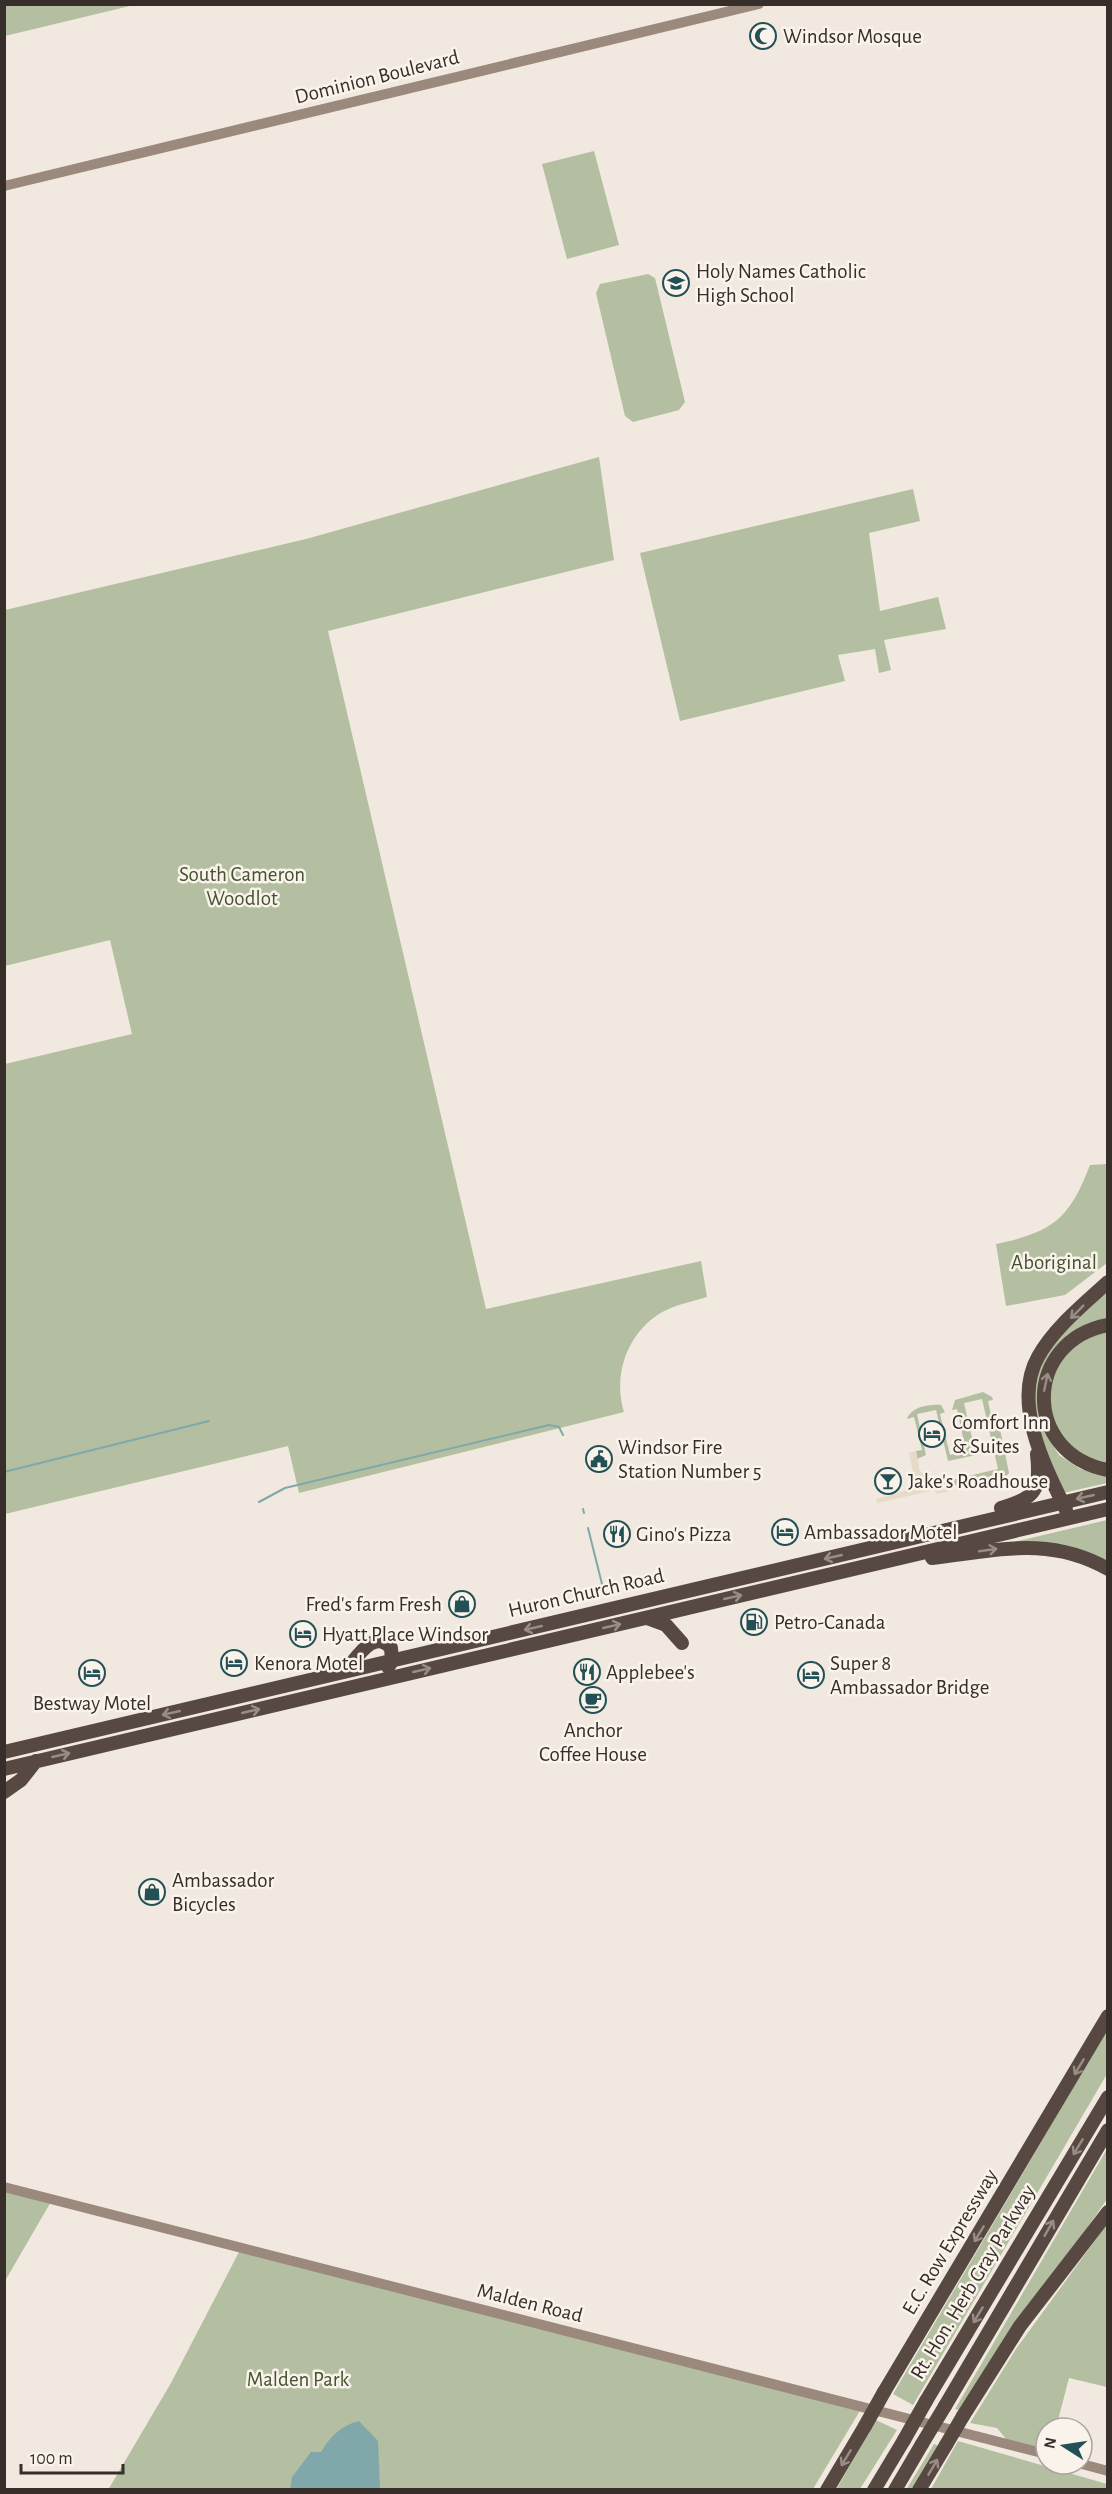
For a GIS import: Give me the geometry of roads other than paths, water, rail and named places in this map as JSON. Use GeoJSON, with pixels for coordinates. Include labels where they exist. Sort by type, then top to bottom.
{"type":"FeatureCollection","features":[{"type":"Feature","properties":{"kind":"highway"},"geometry":{"type":"LineString","coordinates":[[1070,1518],[1034,1431],[1028,1408],[1028,1388],[1038,1356],[1054,1334],[1107,1282]]}},
{"type":"Feature","properties":{"kind":"highway"},"geometry":{"type":"LineString","coordinates":[[1107,1325],[1078,1335],[1061,1350],[1047,1376],[1044,1396],[1048,1422],[1059,1444],[1086,1464],[1107,1470]]}},
{"type":"Feature","properties":{"kind":"highway"},"geometry":{"type":"LineString","coordinates":[[951,1529],[975,1515],[1022,1502],[1032,1494],[1040,1475],[1034,1431]]}},
{"type":"Feature","properties":{"kind":"highway","name":"Huron Church Road"},"geometry":{"type":"LineString","coordinates":[[4,1752],[1107,1492]]}},
{"type":"Feature","properties":{"kind":"highway","name":"Huron Church Road"},"geometry":{"type":"LineString","coordinates":[[4,1769],[1107,1509]]}},
{"type":"Feature","properties":{"kind":"highway"},"geometry":{"type":"LineString","coordinates":[[888,1561],[1032,1546],[1075,1554],[1107,1569]]}},
{"type":"Feature","properties":{"kind":"highway"},"geometry":{"type":"LineString","coordinates":[[647,1617],[666,1625],[682,1643]]}},
{"type":"Feature","properties":{"kind":"highway"},"geometry":{"type":"LineString","coordinates":[[344,1672],[365,1645],[374,1641],[388,1645],[392,1661],[382,1675],[365,1684]]}},
{"type":"Feature","properties":{"kind":"highway"},"geometry":{"type":"LineString","coordinates":[[4,1792],[21,1780],[36,1761]]}},
{"type":"Feature","properties":{"kind":"highway","name":"E.C. Row Expressway"},"geometry":{"type":"LineString","coordinates":[[827,2490],[1107,2016]]}},
{"type":"Feature","properties":{"kind":"highway","name":"Rt. Hon. Herb Gray Parkway"},"geometry":{"type":"LineString","coordinates":[[874,2490],[1107,2097]]}},
{"type":"Feature","properties":{"kind":"highway","name":"Rt. Hon. Herb Gray Parkway"},"geometry":{"type":"LineString","coordinates":[[895,2490],[1107,2130]]}},
{"type":"Feature","properties":{"kind":"highway"},"geometry":{"type":"LineString","coordinates":[[919,2490],[1008,2343],[1107,2212]]}},
{"type":"Feature","properties":{"kind":"main road","name":"Dominion Boulevard"},"geometry":{"type":"LineString","coordinates":[[4,186],[759,4]]}},
{"type":"Feature","properties":{"kind":"main road","name":"Malden Road"},"geometry":{"type":"LineString","coordinates":[[4,2187],[1034,2451]]}},
{"type":"Feature","properties":{"kind":"water"},"geometry":{"type":"Polygon","coordinates":[[[359,2421],[378,2441],[380,2489],[290,2489],[292,2477],[311,2452],[321,2452],[337,2432],[359,2421]]]}},
{"type":"Feature","properties":{"kind":"waterway"},"geometry":{"type":"LineString","coordinates":[[4,1472],[209,1421]]}},
{"type":"Feature","properties":{"kind":"waterway"},"geometry":{"type":"LineString","coordinates":[[259,1502],[285,1488],[549,1425],[559,1427],[563,1435]]}},
{"type":"Feature","properties":{"kind":"waterway"},"geometry":{"type":"LineString","coordinates":[[583,1509],[584,1513]]}},
{"type":"Feature","properties":{"kind":"waterway"},"geometry":{"type":"LineString","coordinates":[[588,1528],[605,1596]]}},
{"type":"Feature","properties":{"kind":"place","name":"Windsor Mosque"},"geometry":{"type":"Point","coordinates":[763,36]}},
{"type":"Feature","properties":{"kind":"place","name":"Holy Names Catholic High School"},"geometry":{"type":"Point","coordinates":[676,283]}},
{"type":"Feature","properties":{"kind":"place","name":"Comfort Inn & Suites"},"geometry":{"type":"Point","coordinates":[932,1434]}},
{"type":"Feature","properties":{"kind":"place","name":"Windsor Fire Station Number 5"},"geometry":{"type":"Point","coordinates":[599,1459]}},
{"type":"Feature","properties":{"kind":"place","name":"Jake's Roadhouse"},"geometry":{"type":"Point","coordinates":[888,1481]}},
{"type":"Feature","properties":{"kind":"place","name":"Ambassador Motel"},"geometry":{"type":"Point","coordinates":[785,1532]}},
{"type":"Feature","properties":{"kind":"place","name":"Gino's Pizza"},"geometry":{"type":"Point","coordinates":[617,1534]}},
{"type":"Feature","properties":{"kind":"place","name":"Fred's farm Fresh"},"geometry":{"type":"Point","coordinates":[462,1604]}},
{"type":"Feature","properties":{"kind":"place","name":"Petro-Canada"},"geometry":{"type":"Point","coordinates":[754,1622]}},
{"type":"Feature","properties":{"kind":"place","name":"Hyatt Place Windsor"},"geometry":{"type":"Point","coordinates":[303,1634]}},
{"type":"Feature","properties":{"kind":"place","name":"Kenora Motel"},"geometry":{"type":"Point","coordinates":[234,1663]}},
{"type":"Feature","properties":{"kind":"place","name":"Applebee's"},"geometry":{"type":"Point","coordinates":[587,1672]}},
{"type":"Feature","properties":{"kind":"place","name":"Bestway Motel"},"geometry":{"type":"Point","coordinates":[92,1673]}},
{"type":"Feature","properties":{"kind":"place","name":"Super 8 Ambassador Bridge"},"geometry":{"type":"Point","coordinates":[811,1675]}},
{"type":"Feature","properties":{"kind":"place","name":"Anchor Coffee House"},"geometry":{"type":"Point","coordinates":[593,1700]}},
{"type":"Feature","properties":{"kind":"place","name":"Ambassador Bicycles"},"geometry":{"type":"Point","coordinates":[152,1892]}},
{"type":"Feature","properties":{"kind":"park label","name":"South Cameron Woodlot"},"geometry":{"type":"Point","coordinates":[242,886]}},
{"type":"Feature","properties":{"kind":"park label","name":"Aboriginal"},"geometry":{"type":"Point","coordinates":[1054,1262]}},
{"type":"Feature","properties":{"kind":"park label","name":"Malden Park"},"geometry":{"type":"Point","coordinates":[298,2379]}}]}
